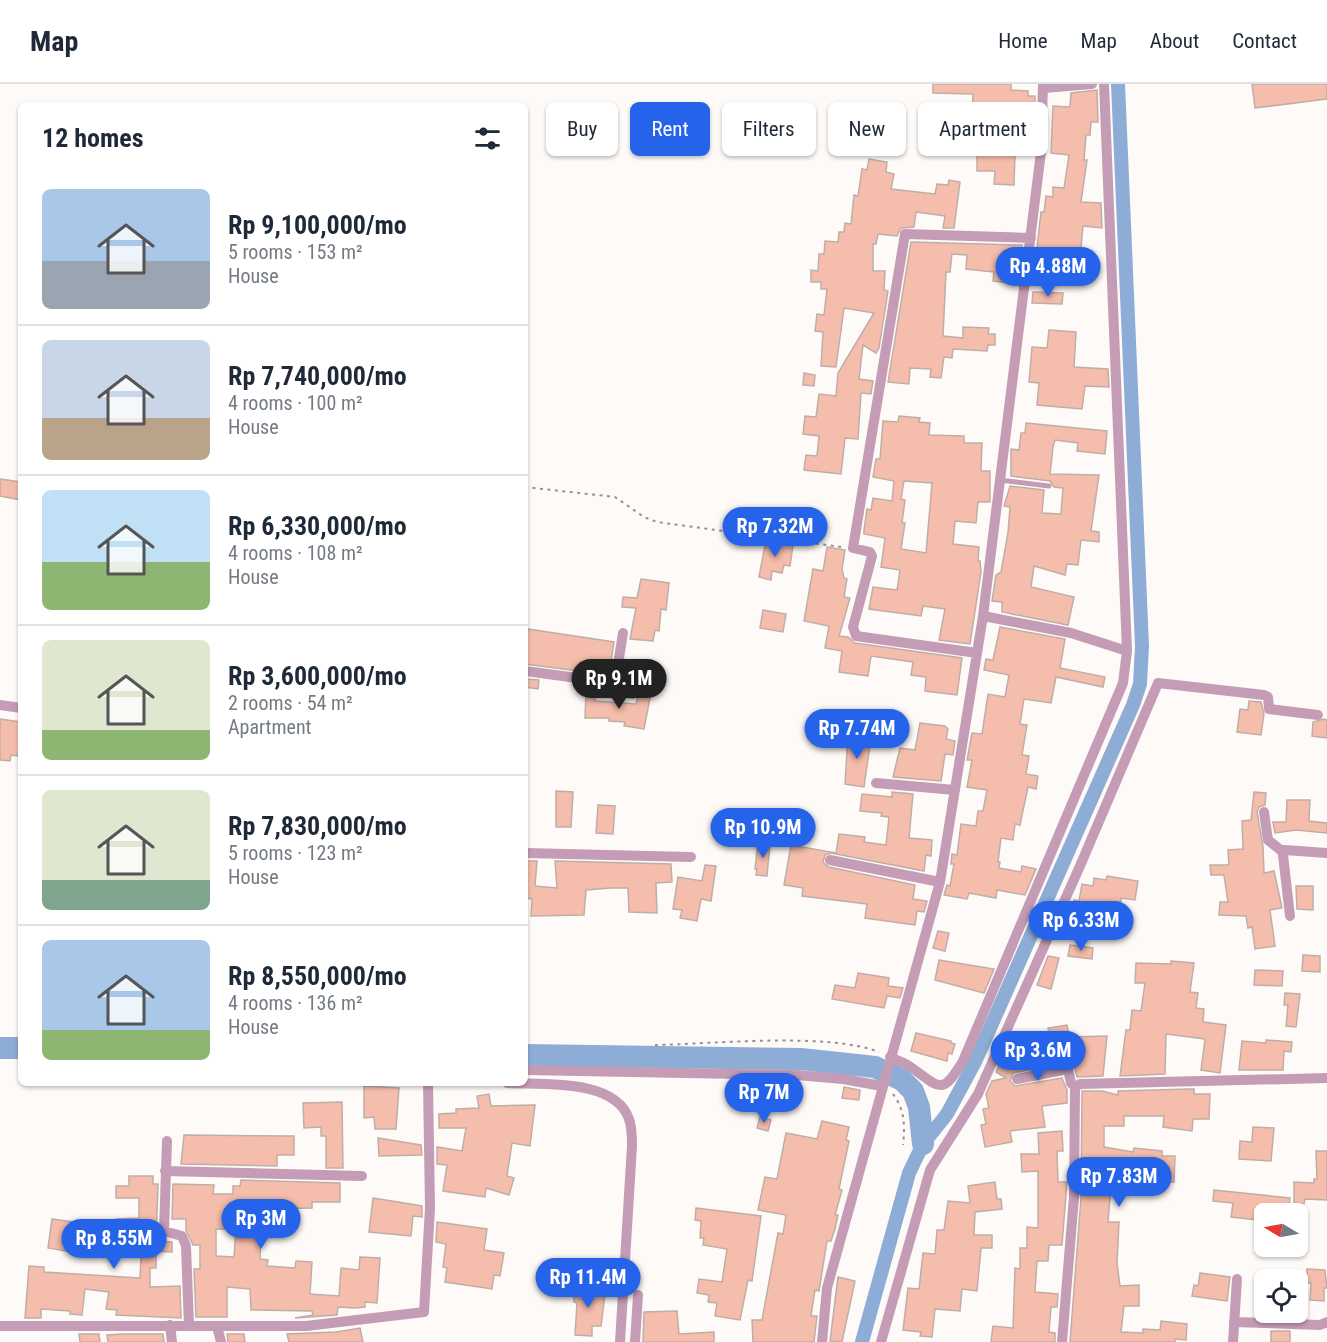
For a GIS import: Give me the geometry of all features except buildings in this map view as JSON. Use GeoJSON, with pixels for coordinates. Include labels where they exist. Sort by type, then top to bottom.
{"type":"FeatureCollection","features":[{"type":"Feature","properties":{"kind":"street"},"geometry":{"type":"LineString","coordinates":[[822,1342],[827,1288],[882,1083],[940,882],[983,616],[1041,152],[1044,86],[1092,84]]}},
{"type":"Feature","properties":{"kind":"street"},"geometry":{"type":"LineString","coordinates":[[889,1062],[909,1065],[927,1082],[940,1085],[952,1079],[963,1061],[1123,683],[1127,651],[1104,84]]}},
{"type":"Feature","properties":{"kind":"street"},"geometry":{"type":"LineString","coordinates":[[977,653],[856,636],[853,627],[872,556],[870,552],[853,548],[905,234],[1030,238]]}},
{"type":"Feature","properties":{"kind":"street"},"geometry":{"type":"LineString","coordinates":[[983,616],[1071,633],[1127,651]]}},
{"type":"Feature","properties":{"kind":"street"},"geometry":{"type":"LineString","coordinates":[[623,633],[615,683],[620,690],[632,694]]}},
{"type":"Feature","properties":{"kind":"street"},"geometry":{"type":"LineString","coordinates":[[528,670],[615,683]]}},
{"type":"Feature","properties":{"kind":"street"},"geometry":{"type":"LineString","coordinates":[[881,1342],[930,1170],[978,1094],[1080,866],[1158,683],[1264,695],[1268,697],[1269,709],[1318,715]]}},
{"type":"Feature","properties":{"kind":"street"},"geometry":{"type":"LineString","coordinates":[[0,705],[18,708]]}},
{"type":"Feature","properties":{"kind":"street"},"geometry":{"type":"LineString","coordinates":[[876,783],[955,790]]}},
{"type":"Feature","properties":{"kind":"street"},"geometry":{"type":"LineString","coordinates":[[1264,812],[1268,840],[1283,852],[1290,916]]}},
{"type":"Feature","properties":{"kind":"street"},"geometry":{"type":"LineString","coordinates":[[1283,852],[1289,849],[1327,853]]}},
{"type":"Feature","properties":{"kind":"street"},"geometry":{"type":"LineString","coordinates":[[528,853],[691,857]]}},
{"type":"Feature","properties":{"kind":"street"},"geometry":{"type":"LineString","coordinates":[[830,860],[940,882]]}},
{"type":"Feature","properties":{"kind":"street"},"geometry":{"type":"LineString","coordinates":[[1017,1079],[1068,1068],[1071,1083],[1075,1087],[1074,1197],[1062,1342]]}},
{"type":"Feature","properties":{"kind":"street"},"geometry":{"type":"LineString","coordinates":[[528,1070],[797,1075],[882,1083]]}},
{"type":"Feature","properties":{"kind":"street"},"geometry":{"type":"LineString","coordinates":[[1075,1087],[1080,1084],[1327,1078]]}},
{"type":"Feature","properties":{"kind":"street"},"geometry":{"type":"LineString","coordinates":[[528,1085],[599,1090],[618,1102],[629,1118],[632,1146],[620,1342]]}},
{"type":"Feature","properties":{"kind":"street"},"geometry":{"type":"LineString","coordinates":[[0,1326],[306,1326],[423,1312],[430,1208],[428,1086]]}},
{"type":"Feature","properties":{"kind":"street"},"geometry":{"type":"LineString","coordinates":[[167,1141],[164,1231],[182,1236],[186,1246],[189,1326]]}},
{"type":"Feature","properties":{"kind":"street"},"geometry":{"type":"LineString","coordinates":[[165,1171],[362,1176]]}},
{"type":"Feature","properties":{"kind":"street"},"geometry":{"type":"LineString","coordinates":[[1233,1342],[1237,1279]]}},
{"type":"Feature","properties":{"kind":"street"},"geometry":{"type":"LineString","coordinates":[[635,1342],[638,1295]]}},
{"type":"Feature","properties":{"kind":"street"},"geometry":{"type":"LineString","coordinates":[[1234,1322],[1320,1325],[1327,1322]]}},
{"type":"Feature","properties":{"kind":"street"},"geometry":{"type":"LineString","coordinates":[[170,1325],[171,1342]]}},
{"type":"Feature","properties":{"kind":"street"},"geometry":{"type":"LineString","coordinates":[[217,1326],[221,1342]]}},
{"type":"Feature","properties":{"kind":"lane"},"geometry":{"type":"LineString","coordinates":[[1000,480],[1048,486]]}},
{"type":"Feature","properties":{"kind":"path"},"geometry":{"type":"LineString","coordinates":[[528,487],[615,497],[644,517],[657,522],[853,548]]}},
{"type":"Feature","properties":{"kind":"path"},"geometry":{"type":"LineString","coordinates":[[655,1045],[824,1042],[862,1046],[889,1062]]}},
{"type":"Feature","properties":{"kind":"path"},"geometry":{"type":"LineString","coordinates":[[882,1083],[892,1093],[903,1113],[905,1127],[903,1145]]}},
{"type":"Feature","properties":{"kind":"waterway"},"geometry":{"type":"LineString","coordinates":[[862,1342],[909,1173],[923,1144],[947,1114],[975,1062],[1133,705],[1140,684],[1142,646],[1118,84]]}},
{"type":"Feature","properties":{"kind":"waterway"},"geometry":{"type":"LineString","coordinates":[[0,1048],[18,1048]]}},
{"type":"Feature","properties":{"kind":"waterway"},"geometry":{"type":"LineString","coordinates":[[528,1055],[801,1059],[875,1067],[902,1080],[913,1091],[919,1107],[923,1144]]}}]}
